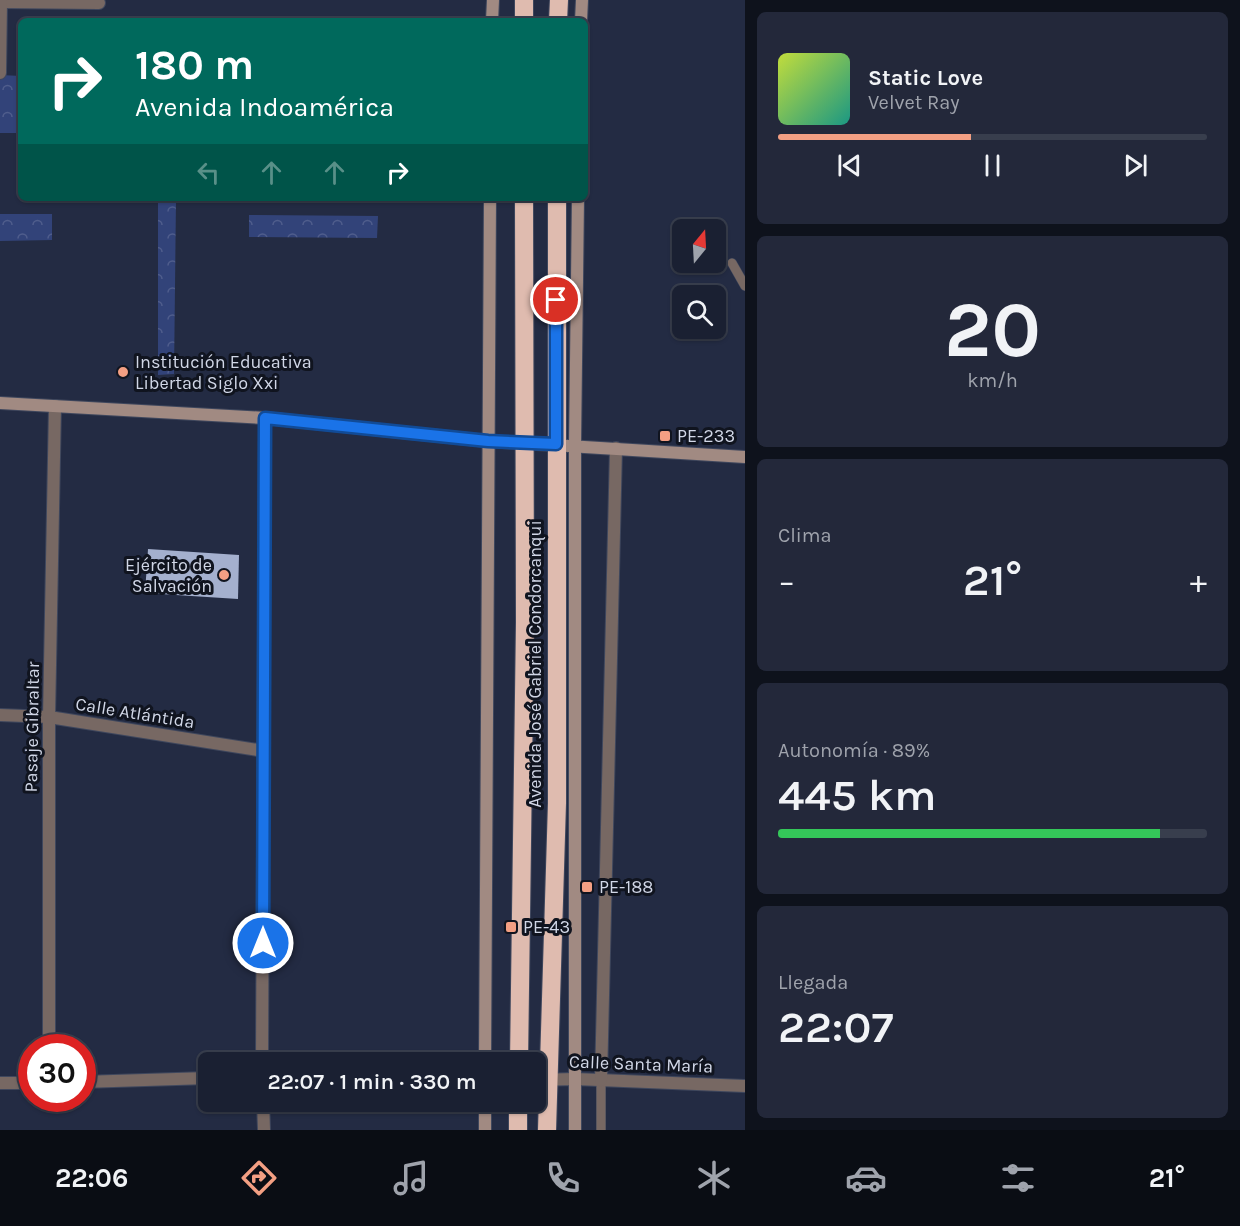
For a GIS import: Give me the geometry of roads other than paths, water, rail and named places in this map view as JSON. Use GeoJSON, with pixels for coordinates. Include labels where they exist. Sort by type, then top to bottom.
{"type":"FeatureCollection","features":[{"type":"Feature","properties":{"kind":"highway"},"geometry":{"type":"LineString","coordinates":[[524,0],[524,18]]}},
{"type":"Feature","properties":{"kind":"highway"},"geometry":{"type":"LineString","coordinates":[[558,18],[559,0]]}},
{"type":"Feature","properties":{"kind":"highway","name":"Avenida José Gabriel Condorcanqui"},"geometry":{"type":"LineString","coordinates":[[519,1052],[525,622],[524,201]]}},
{"type":"Feature","properties":{"kind":"highway","name":"Avenida José Gabriel Condorcanqui"},"geometry":{"type":"LineString","coordinates":[[543,1052],[557,803],[557,201]]}},
{"type":"Feature","properties":{"kind":"highway"},"geometry":{"type":"LineString","coordinates":[[518,1112],[518,1130]]}},
{"type":"Feature","properties":{"kind":"highway","name":"Avenida José Gabriel Condorcanqui"},"geometry":{"type":"LineString","coordinates":[[546,1112],[548,1130]]}},
{"type":"Feature","properties":{"kind":"street"},"geometry":{"type":"LineString","coordinates":[[492,18],[493,0]]}},
{"type":"Feature","properties":{"kind":"street"},"geometry":{"type":"LineString","coordinates":[[581,18],[582,0]]}},
{"type":"Feature","properties":{"kind":"street"},"geometry":{"type":"LineString","coordinates":[[0,73],[0,2],[99,3]]}},
{"type":"Feature","properties":{"kind":"street"},"geometry":{"type":"LineString","coordinates":[[485,1052],[490,201]]}},
{"type":"Feature","properties":{"kind":"street"},"geometry":{"type":"LineString","coordinates":[[575,1130],[574,445],[578,201]]}},
{"type":"Feature","properties":{"kind":"street"},"geometry":{"type":"LineString","coordinates":[[0,404],[265,418],[488,441],[745,457]]}},
{"type":"Feature","properties":{"kind":"street","name":"Pasaje Gibraltar"},"geometry":{"type":"LineString","coordinates":[[48,1034],[49,717],[55,406]]}},
{"type":"Feature","properties":{"kind":"street"},"geometry":{"type":"LineString","coordinates":[[262,1052],[265,418]]}},
{"type":"Feature","properties":{"kind":"street"},"geometry":{"type":"LineString","coordinates":[[601,1080],[616,448]]}},
{"type":"Feature","properties":{"kind":"street","name":"Calle Atlántida"},"geometry":{"type":"LineString","coordinates":[[0,715],[49,717],[264,751]]}},
{"type":"Feature","properties":{"kind":"street"},"geometry":{"type":"LineString","coordinates":[[96,1082],[198,1078]]}},
{"type":"Feature","properties":{"kind":"street","name":"Calle Santa María"},"geometry":{"type":"LineString","coordinates":[[546,1079],[745,1086]]}},
{"type":"Feature","properties":{"kind":"street"},"geometry":{"type":"LineString","coordinates":[[0,1083],[18,1083]]}},
{"type":"Feature","properties":{"kind":"street"},"geometry":{"type":"LineString","coordinates":[[263,1112],[264,1130]]}},
{"type":"Feature","properties":{"kind":"street"},"geometry":{"type":"LineString","coordinates":[[485,1112],[485,1130]]}},
{"type":"Feature","properties":{"kind":"lane"},"geometry":{"type":"LineString","coordinates":[[732,263],[745,286]]}},
{"type":"Feature","properties":{"kind":"lane"},"geometry":{"type":"LineString","coordinates":[[601,1080],[602,1129]]}},
{"type":"Feature","properties":{"kind":"place","name":"Institución Educativa Libertad Siglo Xxi"},"geometry":{"type":"Point","coordinates":[123,372]}},
{"type":"Feature","properties":{"kind":"place","name":"PE-233"},"geometry":{"type":"Point","coordinates":[665,436]}},
{"type":"Feature","properties":{"kind":"place","name":"Ejército de Salvación"},"geometry":{"type":"Point","coordinates":[224,575]}},
{"type":"Feature","properties":{"kind":"place","name":"PE-188"},"geometry":{"type":"Point","coordinates":[587,887]}},
{"type":"Feature","properties":{"kind":"place","name":"PE-43"},"geometry":{"type":"Point","coordinates":[511,927]}}]}
